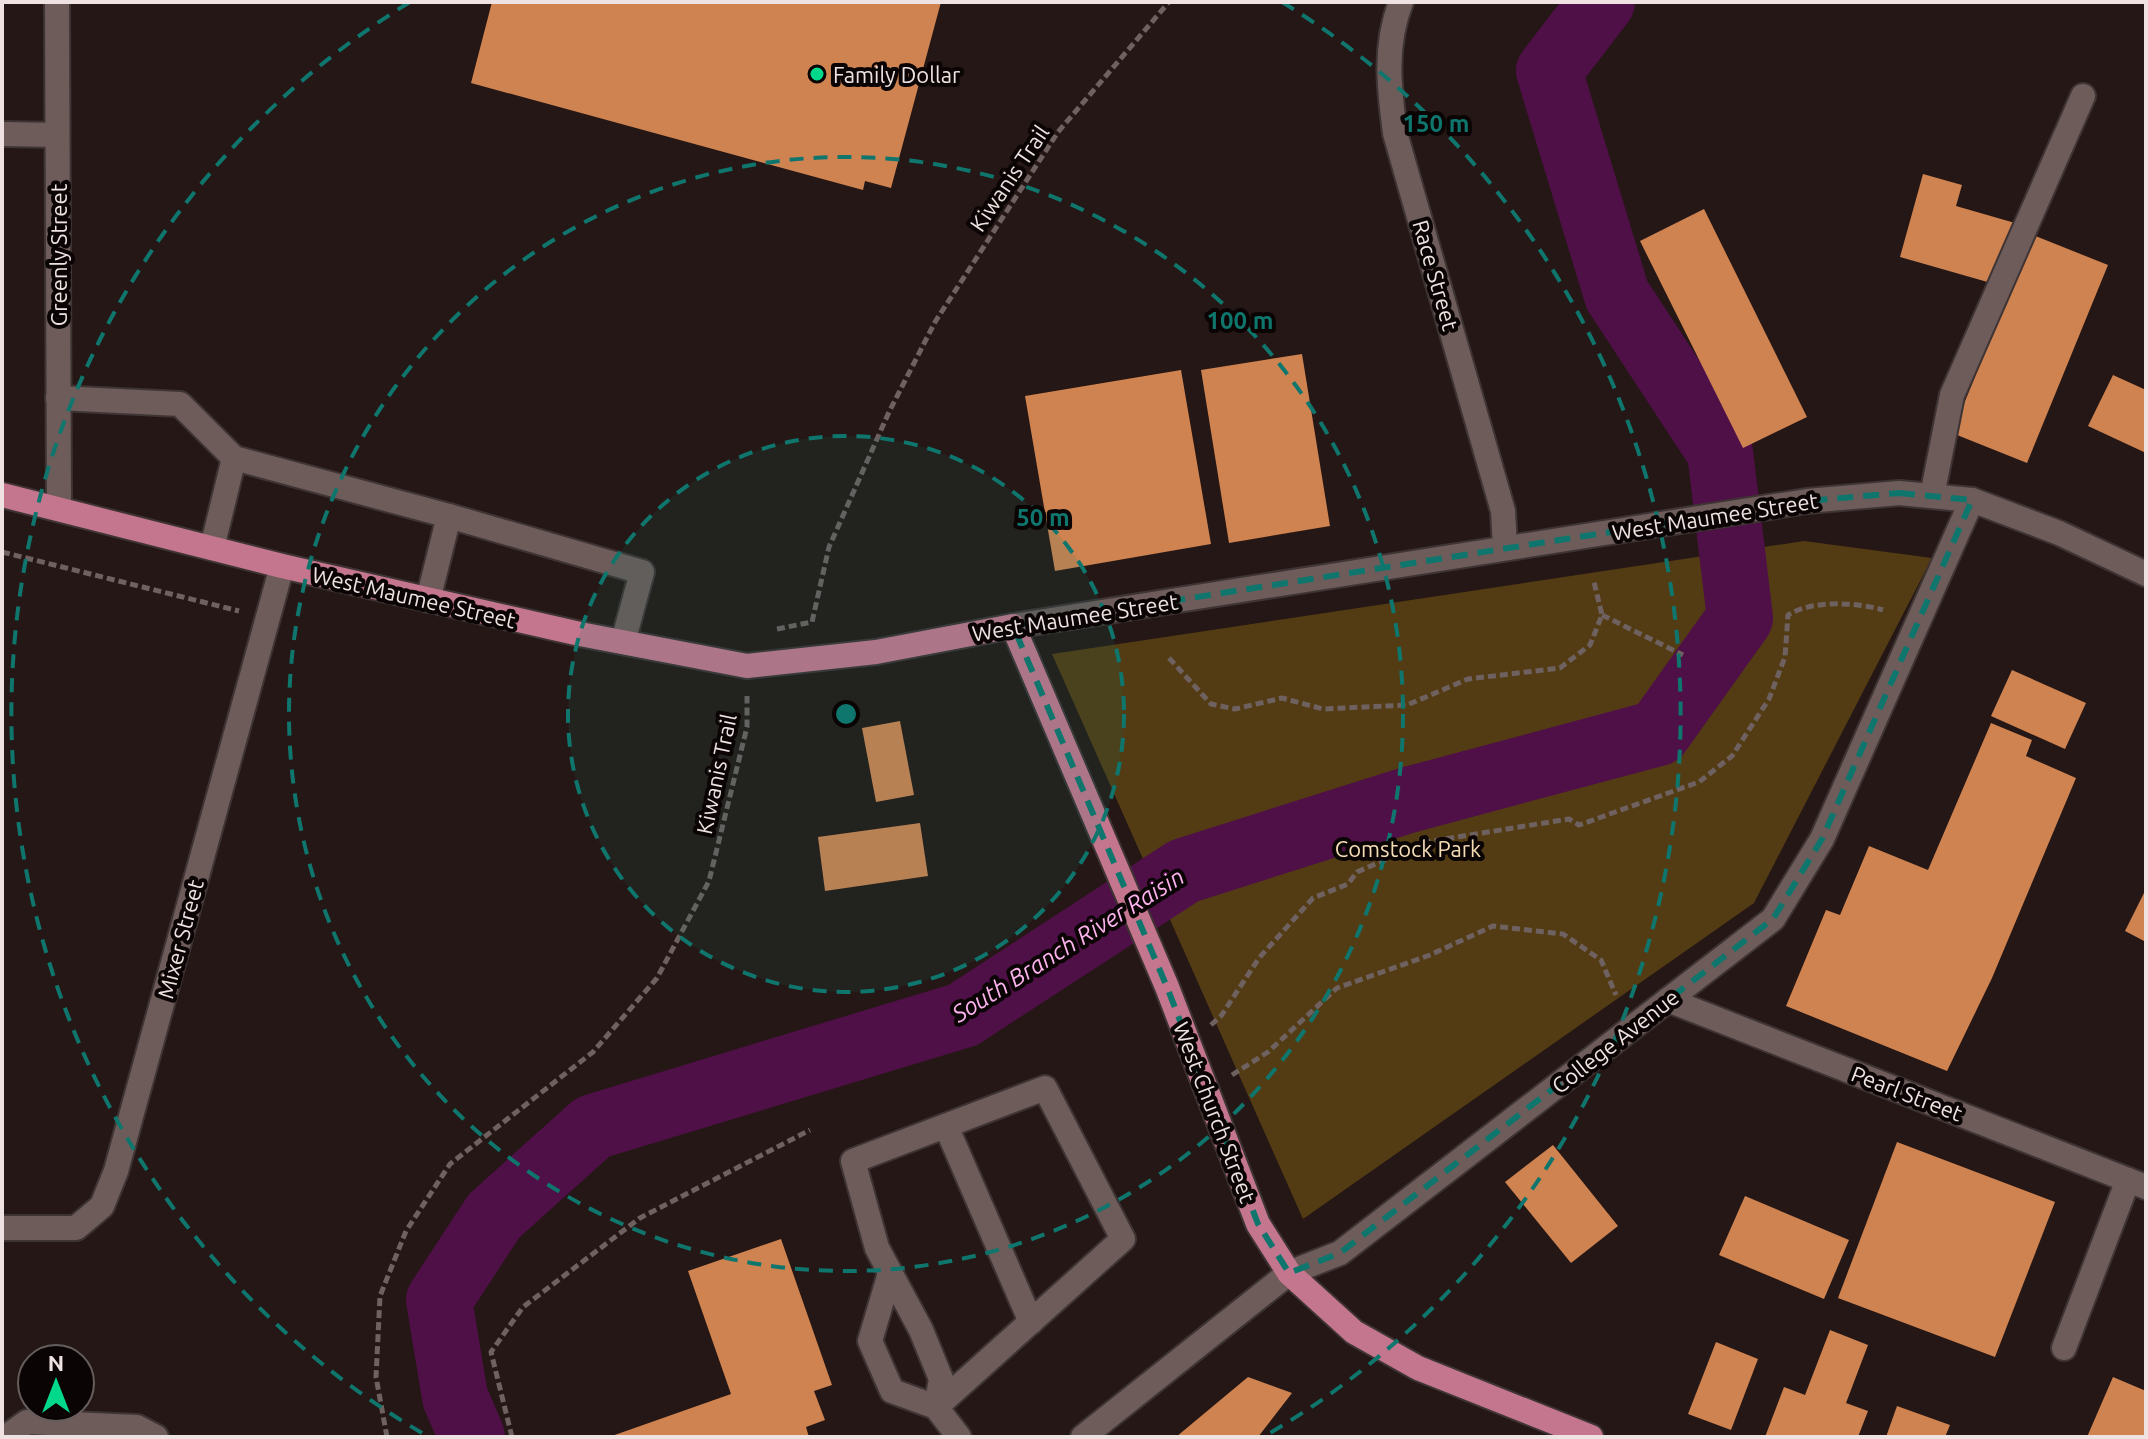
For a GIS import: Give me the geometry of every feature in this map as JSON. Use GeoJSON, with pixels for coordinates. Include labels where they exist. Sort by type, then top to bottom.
{"type":"FeatureCollection","features":[{"type":"Feature","properties":{"kind":"main road","name":"West Maumee Street"},"geometry":{"type":"LineString","coordinates":[[2,495],[428,600],[747,666],[876,652],[1013,626]]}},
{"type":"Feature","properties":{"kind":"main road","name":"West Church Street"},"geometry":{"type":"LineString","coordinates":[[1013,626],[1167,987],[1258,1224],[1289,1273],[1354,1332],[1418,1368],[1591,1437]]}},
{"type":"Feature","properties":{"kind":"street","name":"Greenly Street"},"geometry":{"type":"LineString","coordinates":[[57,2],[59,509]]}},
{"type":"Feature","properties":{"kind":"street","name":"Race Street"},"geometry":{"type":"LineString","coordinates":[[1401,2],[1394,19],[1387,73],[1395,133],[1503,511],[1505,547]]}},
{"type":"Feature","properties":{"kind":"street"},"geometry":{"type":"LineString","coordinates":[[1932,496],[1952,395],[2083,96]]}},
{"type":"Feature","properties":{"kind":"street"},"geometry":{"type":"LineString","coordinates":[[2,134],[57,135]]}},
{"type":"Feature","properties":{"kind":"street"},"geometry":{"type":"LineString","coordinates":[[58,398],[180,404],[234,458],[642,572],[623,642]]}},
{"type":"Feature","properties":{"kind":"street"},"geometry":{"type":"LineString","coordinates":[[212,548],[234,458]]}},
{"type":"Feature","properties":{"kind":"street","name":"West Maumee Street"},"geometry":{"type":"LineString","coordinates":[[1013,626],[1807,501],[1899,493],[1972,500],[2059,533],[2146,574]]}},
{"type":"Feature","properties":{"kind":"street","name":"College Avenue"},"geometry":{"type":"LineString","coordinates":[[1083,1437],[1289,1273],[1340,1253],[1773,919],[1822,839],[1972,500]]}},
{"type":"Feature","properties":{"kind":"street"},"geometry":{"type":"LineString","coordinates":[[428,600],[449,516]]}},
{"type":"Feature","properties":{"kind":"street","name":"Mixer Street"},"geometry":{"type":"LineString","coordinates":[[2,1228],[76,1228],[102,1206],[124,1141],[282,566]]}},
{"type":"Feature","properties":{"kind":"street","name":"Pearl Street"},"geometry":{"type":"LineString","coordinates":[[1668,1000],[2137,1183]]}},
{"type":"Feature","properties":{"kind":"street"},"geometry":{"type":"LineString","coordinates":[[1045,1088],[1123,1239],[936,1407],[941,1379],[877,1248],[853,1161],[1045,1088]]}},
{"type":"Feature","properties":{"kind":"street"},"geometry":{"type":"LineString","coordinates":[[946,1126],[1031,1322]]}},
{"type":"Feature","properties":{"kind":"street"},"geometry":{"type":"LineString","coordinates":[[2064,1348],[2137,1183]]}},
{"type":"Feature","properties":{"kind":"street"},"geometry":{"type":"LineString","coordinates":[[890,1273],[870,1341],[892,1391],[936,1407],[959,1437]]}},
{"type":"Feature","properties":{"kind":"street"},"geometry":{"type":"LineString","coordinates":[[6,1437],[27,1422],[92,1431],[137,1427],[156,1437]]}},
{"type":"Feature","properties":{"kind":"path","name":"Kiwanis Trail"},"geometry":{"type":"LineString","coordinates":[[387,1437],[376,1377],[380,1296],[406,1231],[450,1164],[593,1052],[657,978],[709,881],[747,727],[750,634],[812,622],[829,547],[889,412],[935,322],[1058,132],[1169,2]]}},
{"type":"Feature","properties":{"kind":"path"},"geometry":{"type":"LineString","coordinates":[[2,552],[240,611]]}},
{"type":"Feature","properties":{"kind":"path"},"geometry":{"type":"LineString","coordinates":[[1169,658],[1211,704],[1235,709],[1282,698],[1323,709],[1407,705],[1468,679],[1560,668],[1590,645],[1602,615],[1594,582]]}},
{"type":"Feature","properties":{"kind":"path"},"geometry":{"type":"LineString","coordinates":[[1208,1028],[1221,1016],[1259,958],[1313,898],[1348,884],[1357,872],[1426,842],[1569,819],[1579,825],[1699,782],[1732,756],[1769,699],[1785,657],[1788,615],[1800,608],[1863,604],[1883,610]]}},
{"type":"Feature","properties":{"kind":"path"},"geometry":{"type":"LineString","coordinates":[[1602,615],[1683,655]]}},
{"type":"Feature","properties":{"kind":"path"},"geometry":{"type":"LineString","coordinates":[[1227,1077],[1268,1052],[1337,988],[1430,955],[1493,926],[1563,934],[1601,960],[1616,995]]}},
{"type":"Feature","properties":{"kind":"path"},"geometry":{"type":"LineString","coordinates":[[512,1437],[491,1352],[523,1307],[640,1218],[810,1130]]}},
{"type":"Feature","properties":{"kind":"highlighted area"},"geometry":{"type":"Polygon","coordinates":[[[1899,493],[1972,500],[1822,839],[1773,919],[1340,1253],[1289,1273],[1258,1224],[1167,987],[1013,626],[1807,501],[1899,493]]]}},
{"type":"Feature","properties":{"kind":"green space","name":"Comstock Park"},"geometry":{"type":"Polygon","coordinates":[[[1804,541],[1932,558],[1754,903],[1303,1219],[1052,654],[1804,541]]]}},
{"type":"Feature","properties":{"kind":"building"},"geometry":{"type":"Polygon","coordinates":[[[492,2],[941,2],[891,188],[865,181],[863,190],[471,83],[492,2]]]}},
{"type":"Feature","properties":{"kind":"building"},"geometry":{"type":"Polygon","coordinates":[[[1923,174],[1962,185],[1956,206],[2015,223],[1998,285],[1900,257],[1923,174]]]}},
{"type":"Feature","properties":{"kind":"building"},"geometry":{"type":"Polygon","coordinates":[[[1704,209],[1807,417],[1743,448],[1640,241],[1704,209]]]}},
{"type":"Feature","properties":{"kind":"building"},"geometry":{"type":"Polygon","coordinates":[[[2033,235],[2108,265],[2027,463],[1952,433],[2033,235]]]}},
{"type":"Feature","properties":{"kind":"building"},"geometry":{"type":"Polygon","coordinates":[[[1302,354],[1330,526],[1229,543],[1201,370],[1302,354]]]}},
{"type":"Feature","properties":{"kind":"building"},"geometry":{"type":"Polygon","coordinates":[[[1181,370],[1211,544],[1055,571],[1025,396],[1181,370]]]}},
{"type":"Feature","properties":{"kind":"building"},"geometry":{"type":"Polygon","coordinates":[[[2113,375],[2146,390],[2146,453],[2088,426],[2113,375]]]}},
{"type":"Feature","properties":{"kind":"building"},"geometry":{"type":"Polygon","coordinates":[[[2012,670],[2086,703],[2065,749],[1991,716],[2012,670]]]}},
{"type":"Feature","properties":{"kind":"building"},"geometry":{"type":"Polygon","coordinates":[[[900,721],[914,795],[876,802],[862,728],[900,721]]]}},
{"type":"Feature","properties":{"kind":"building"},"geometry":{"type":"Polygon","coordinates":[[[1991,723],[2032,740],[2026,756],[2076,778],[1992,978],[1947,1071],[1786,1006],[1826,910],[1840,915],[1869,846],[1928,870],[1991,723]]]}},
{"type":"Feature","properties":{"kind":"building"},"geometry":{"type":"Polygon","coordinates":[[[920,823],[928,876],[825,891],[818,837],[920,823]]]}},
{"type":"Feature","properties":{"kind":"building"},"geometry":{"type":"Polygon","coordinates":[[[2146,889],[2146,942],[2125,931],[2146,889]]]}},
{"type":"Feature","properties":{"kind":"building"},"geometry":{"type":"Polygon","coordinates":[[[1897,1142],[2055,1202],[1995,1357],[1838,1298],[1897,1142]]]}},
{"type":"Feature","properties":{"kind":"building"},"geometry":{"type":"Polygon","coordinates":[[[1553,1145],[1618,1226],[1571,1263],[1505,1182],[1553,1145]]]}},
{"type":"Feature","properties":{"kind":"building"},"geometry":{"type":"Polygon","coordinates":[[[1745,1196],[1849,1240],[1824,1299],[1719,1255],[1745,1196]]]}},
{"type":"Feature","properties":{"kind":"building"},"geometry":{"type":"Polygon","coordinates":[[[781,1239],[832,1385],[814,1391],[825,1420],[806,1427],[809,1437],[609,1437],[731,1394],[688,1271],[781,1239]]]}},
{"type":"Feature","properties":{"kind":"building"},"geometry":{"type":"Polygon","coordinates":[[[1830,1330],[1868,1345],[1846,1403],[1868,1411],[1858,1437],[1765,1437],[1784,1387],[1805,1395],[1830,1330]]]}},
{"type":"Feature","properties":{"kind":"building"},"geometry":{"type":"Polygon","coordinates":[[[1716,1342],[1758,1359],[1731,1430],[1688,1414],[1716,1342]]]}},
{"type":"Feature","properties":{"kind":"building"},"geometry":{"type":"Polygon","coordinates":[[[1248,1377],[1292,1393],[1258,1437],[1176,1437],[1248,1377]]]}},
{"type":"Feature","properties":{"kind":"building"},"geometry":{"type":"Polygon","coordinates":[[[2113,1377],[2146,1391],[2146,1437],[2087,1437],[2113,1377]]]}},
{"type":"Feature","properties":{"kind":"building"},"geometry":{"type":"Polygon","coordinates":[[[1897,1406],[1950,1425],[1945,1437],[1886,1437],[1897,1406]]]}},
{"type":"Feature","properties":{"kind":"waterway","name":"South Branch River Raisin"},"geometry":{"type":"LineString","coordinates":[[472,1437],[455,1397],[439,1300],[494,1216],[593,1127],[963,1015],[1184,871],[1408,800],[1658,733],[1740,618],[1720,452],[1617,295],[1549,71],[1602,2]]}},
{"type":"Feature","properties":{"kind":"place","name":"Family Dollar"},"geometry":{"type":"Point","coordinates":[817,74]}}]}
